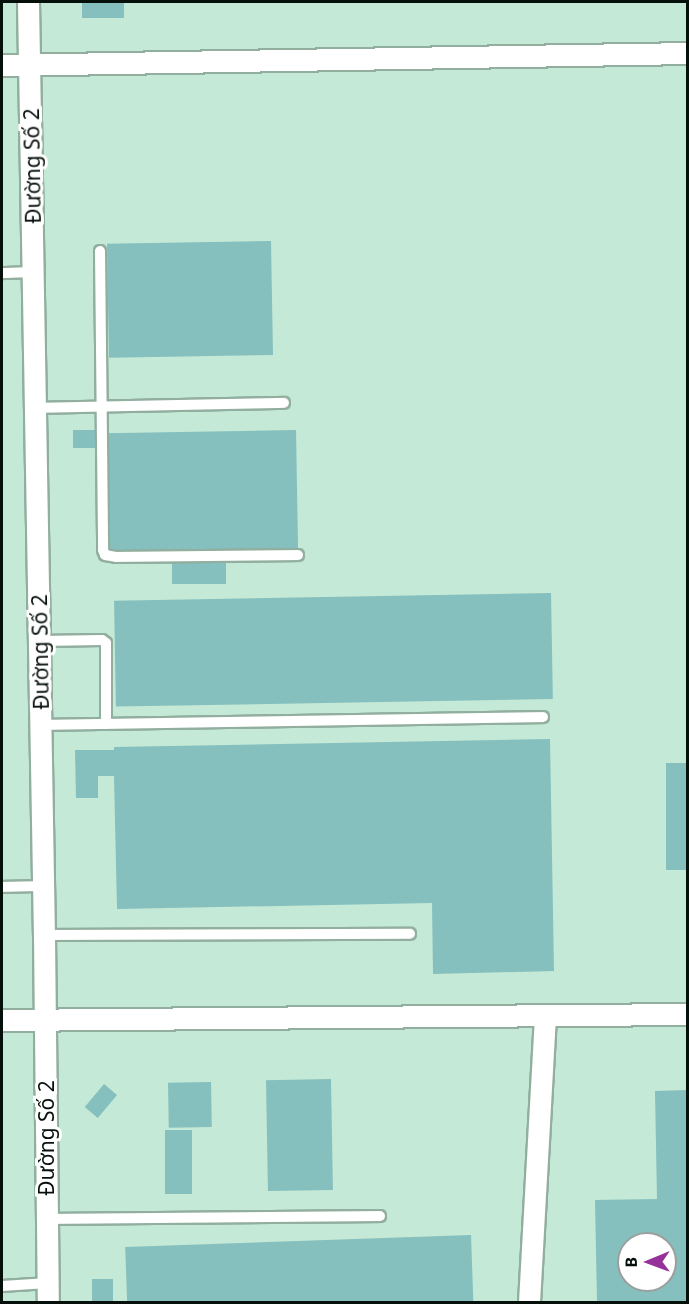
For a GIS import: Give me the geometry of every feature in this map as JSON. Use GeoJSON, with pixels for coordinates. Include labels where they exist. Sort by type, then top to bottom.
{"type":"FeatureCollection","features":[{"type":"Feature","properties":{"kind":"street","name":"Đường Số 2"},"geometry":{"type":"LineString","coordinates":[[28,2],[44,886],[47,1293]]}},
{"type":"Feature","properties":{"kind":"street"},"geometry":{"type":"LineString","coordinates":[[2,65],[687,53]]}},
{"type":"Feature","properties":{"kind":"street"},"geometry":{"type":"LineString","coordinates":[[2,1020],[687,1014]]}},
{"type":"Feature","properties":{"kind":"street"},"geometry":{"type":"LineString","coordinates":[[529,1302],[545,1015]]}},
{"type":"Feature","properties":{"kind":"lane"},"geometry":{"type":"LineString","coordinates":[[100,251],[103,550],[105,555],[116,557],[298,555]]}},
{"type":"Feature","properties":{"kind":"lane"},"geometry":{"type":"LineString","coordinates":[[2,273],[34,272]]}},
{"type":"Feature","properties":{"kind":"lane"},"geometry":{"type":"LineString","coordinates":[[36,408],[284,403]]}},
{"type":"Feature","properties":{"kind":"lane"},"geometry":{"type":"LineString","coordinates":[[40,640],[102,640],[106,643],[106,724]]}},
{"type":"Feature","properties":{"kind":"lane"},"geometry":{"type":"LineString","coordinates":[[41,725],[543,717]]}},
{"type":"Feature","properties":{"kind":"lane"},"geometry":{"type":"LineString","coordinates":[[2,887],[44,886]]}},
{"type":"Feature","properties":{"kind":"lane"},"geometry":{"type":"LineString","coordinates":[[44,934],[410,934]]}},
{"type":"Feature","properties":{"kind":"lane"},"geometry":{"type":"LineString","coordinates":[[46,1219],[380,1216]]}},
{"type":"Feature","properties":{"kind":"lane"},"geometry":{"type":"LineString","coordinates":[[2,1286],[47,1293]]}},
{"type":"Feature","properties":{"kind":"shaded area"},"geometry":{"type":"Polygon","coordinates":[[[2,2],[687,2],[687,1302],[2,1302],[2,2]]]}},
{"type":"Feature","properties":{"kind":"building"},"geometry":{"type":"Polygon","coordinates":[[[82,2],[124,2],[124,18],[82,18],[82,2]]]}},
{"type":"Feature","properties":{"kind":"building"},"geometry":{"type":"Polygon","coordinates":[[[271,241],[273,355],[109,358],[107,244],[271,241]]]}},
{"type":"Feature","properties":{"kind":"building"},"geometry":{"type":"Polygon","coordinates":[[[73,430],[97,430],[97,448],[73,448],[73,430]]]}},
{"type":"Feature","properties":{"kind":"building"},"geometry":{"type":"Polygon","coordinates":[[[296,430],[298,548],[107,551],[105,433],[296,430]]]}},
{"type":"Feature","properties":{"kind":"building"},"geometry":{"type":"Polygon","coordinates":[[[172,561],[226,561],[226,584],[172,584],[172,561]]]}},
{"type":"Feature","properties":{"kind":"building"},"geometry":{"type":"Polygon","coordinates":[[[551,593],[553,699],[116,707],[114,601],[551,593]]]}},
{"type":"Feature","properties":{"kind":"building"},"geometry":{"type":"Polygon","coordinates":[[[550,739],[554,971],[433,974],[432,903],[117,909],[114,776],[98,776],[98,798],[76,798],[75,750],[114,750],[114,747],[550,739]]]}},
{"type":"Feature","properties":{"kind":"building"},"geometry":{"type":"Polygon","coordinates":[[[666,763],[688,763],[688,870],[666,870],[666,763]]]}},
{"type":"Feature","properties":{"kind":"building"},"geometry":{"type":"Polygon","coordinates":[[[331,1079],[333,1190],[268,1191],[266,1080],[331,1079]]]}},
{"type":"Feature","properties":{"kind":"building"},"geometry":{"type":"Polygon","coordinates":[[[211,1082],[212,1127],[169,1128],[168,1083],[211,1082]]]}},
{"type":"Feature","properties":{"kind":"building"},"geometry":{"type":"Polygon","coordinates":[[[104,1084],[117,1095],[98,1118],[85,1107],[104,1084]]]}},
{"type":"Feature","properties":{"kind":"building"},"geometry":{"type":"Polygon","coordinates":[[[688,1090],[688,1302],[597,1302],[595,1200],[657,1199],[655,1091],[688,1090]]]}},
{"type":"Feature","properties":{"kind":"building"},"geometry":{"type":"Polygon","coordinates":[[[165,1130],[192,1130],[192,1194],[165,1194],[165,1130]]]}},
{"type":"Feature","properties":{"kind":"building"},"geometry":{"type":"Polygon","coordinates":[[[471,1235],[473,1302],[127,1302],[125,1247],[471,1235]]]}},
{"type":"Feature","properties":{"kind":"building"},"geometry":{"type":"Polygon","coordinates":[[[92,1279],[113,1279],[113,1302],[92,1302],[92,1279]]]}}]}
